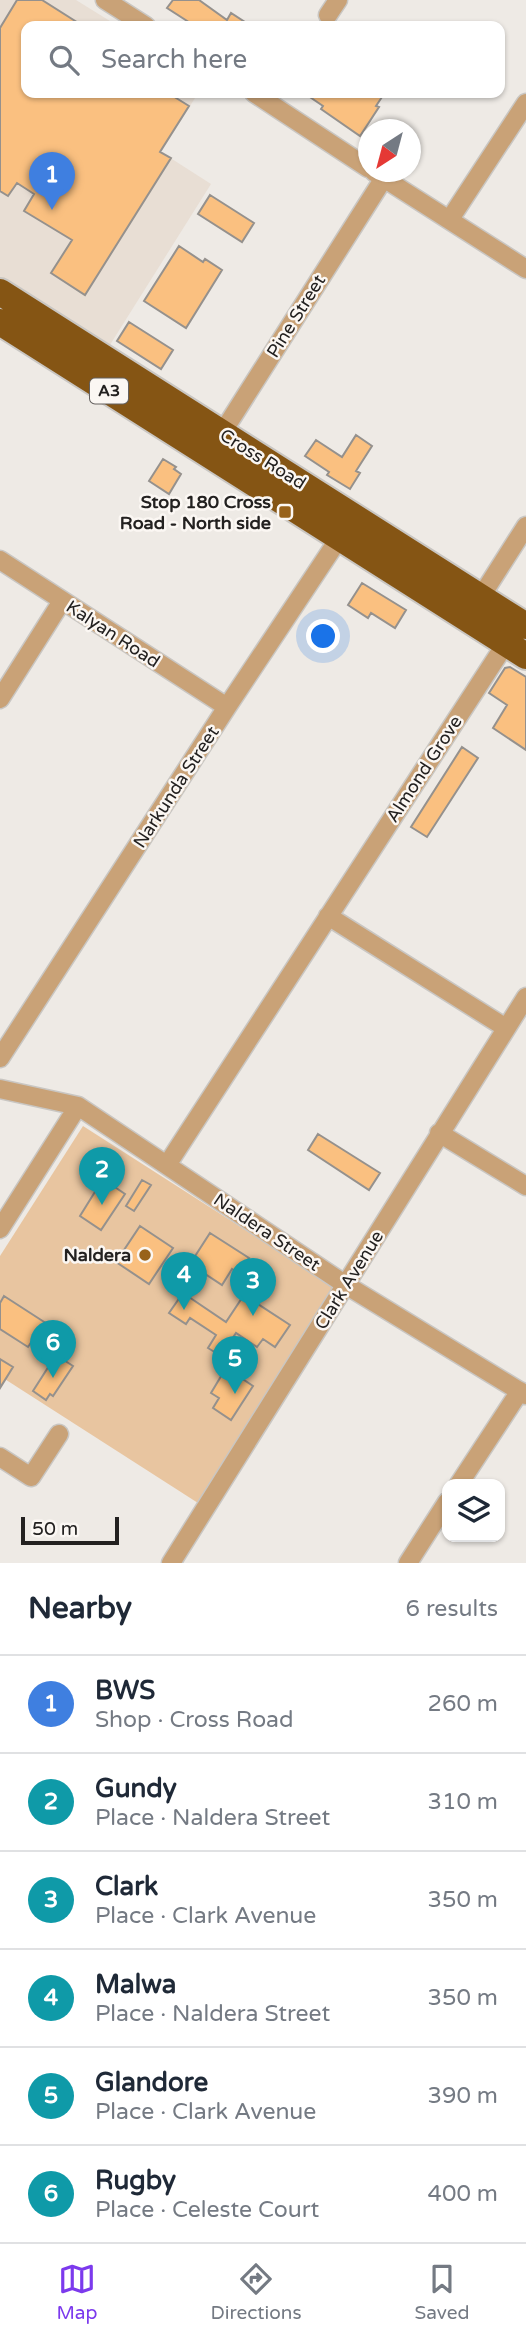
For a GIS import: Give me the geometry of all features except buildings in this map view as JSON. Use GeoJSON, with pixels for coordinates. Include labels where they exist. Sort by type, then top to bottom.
{"type":"FeatureCollection","features":[{"type":"Feature","properties":{"kind":"highway","name":"Cross Road"},"geometry":{"type":"LineString","coordinates":[[6,318],[215,444],[520,637]]}},
{"type":"Feature","properties":{"kind":"street"},"geometry":{"type":"LineString","coordinates":[[105,0],[138,21]]}},
{"type":"Feature","properties":{"kind":"street"},"geometry":{"type":"LineString","coordinates":[[262,98],[358,161]]}},
{"type":"Feature","properties":{"kind":"street"},"geometry":{"type":"LineString","coordinates":[[450,219],[526,103]]}},
{"type":"Feature","properties":{"kind":"street","name":"Pine Street"},"geometry":{"type":"LineString","coordinates":[[215,444],[369,182]]}},
{"type":"Feature","properties":{"kind":"street"},"geometry":{"type":"LineString","coordinates":[[391,182],[526,269]]}},
{"type":"Feature","properties":{"kind":"street"},"geometry":{"type":"LineString","coordinates":[[474,607],[526,526]]}},
{"type":"Feature","properties":{"kind":"street","name":"Narkunda Street"},"geometry":{"type":"LineString","coordinates":[[0,1058],[347,527]]}},
{"type":"Feature","properties":{"kind":"street","name":"Kalyan Road"},"geometry":{"type":"LineString","coordinates":[[0,560],[227,707]]}},
{"type":"Feature","properties":{"kind":"street"},"geometry":{"type":"LineString","coordinates":[[0,699],[62,601]]}},
{"type":"Feature","properties":{"kind":"street","name":"Almond Grove"},"geometry":{"type":"LineString","coordinates":[[167,1165],[328,916],[520,637]]}},
{"type":"Feature","properties":{"kind":"street"},"geometry":{"type":"LineString","coordinates":[[328,916],[506,1028]]}},
{"type":"Feature","properties":{"kind":"street","name":"Clark Avenue"},"geometry":{"type":"LineString","coordinates":[[178,1561],[439,1133],[526,997]]}},
{"type":"Feature","properties":{"kind":"street","name":"Naldera Street"},"geometry":{"type":"LineString","coordinates":[[0,1089],[78,1106],[346,1285],[523,1393]]}},
{"type":"Feature","properties":{"kind":"street"},"geometry":{"type":"LineString","coordinates":[[0,1229],[78,1106]]}},
{"type":"Feature","properties":{"kind":"street"},"geometry":{"type":"LineString","coordinates":[[439,1133],[526,1186]]}},
{"type":"Feature","properties":{"kind":"street"},"geometry":{"type":"LineString","coordinates":[[463,1479],[523,1393]]}},
{"type":"Feature","properties":{"kind":"street"},"geometry":{"type":"LineString","coordinates":[[0,1457],[31,1477],[59,1434]]}},
{"type":"Feature","properties":{"kind":"street"},"geometry":{"type":"LineString","coordinates":[[408,1563],[442,1510]]}},
{"type":"Feature","properties":{"kind":"shaded area"},"geometry":{"type":"Polygon","coordinates":[[[0,0],[76,0],[110,21],[21,21],[21,98],[195,98],[161,152],[211,184],[108,348],[0,279],[0,0]]]}},
{"type":"Feature","properties":{"kind":"shaded area"},"geometry":{"type":"Polygon","coordinates":[[[83,1126],[336,1288],[198,1503],[0,1376],[0,1256],[83,1126]]]}},
{"type":"Feature","properties":{"kind":"place","name":"BWS"},"geometry":{"type":"Point","coordinates":[52,210]}},
{"type":"Feature","properties":{"kind":"place","name":"Stop 180 Cross Road - North side"},"geometry":{"type":"Point","coordinates":[285,512]}},
{"type":"Feature","properties":{"kind":"place","name":"Gundy"},"geometry":{"type":"Point","coordinates":[102,1205]}},
{"type":"Feature","properties":{"kind":"place","name":"Naldera"},"geometry":{"type":"Point","coordinates":[145,1255]}},
{"type":"Feature","properties":{"kind":"place","name":"Malwa"},"geometry":{"type":"Point","coordinates":[184,1310]}},
{"type":"Feature","properties":{"kind":"place","name":"Clark"},"geometry":{"type":"Point","coordinates":[253,1316]}},
{"type":"Feature","properties":{"kind":"place","name":"Rugby"},"geometry":{"type":"Point","coordinates":[53,1378]}},
{"type":"Feature","properties":{"kind":"place","name":"Glandore"},"geometry":{"type":"Point","coordinates":[235,1394]}}]}
